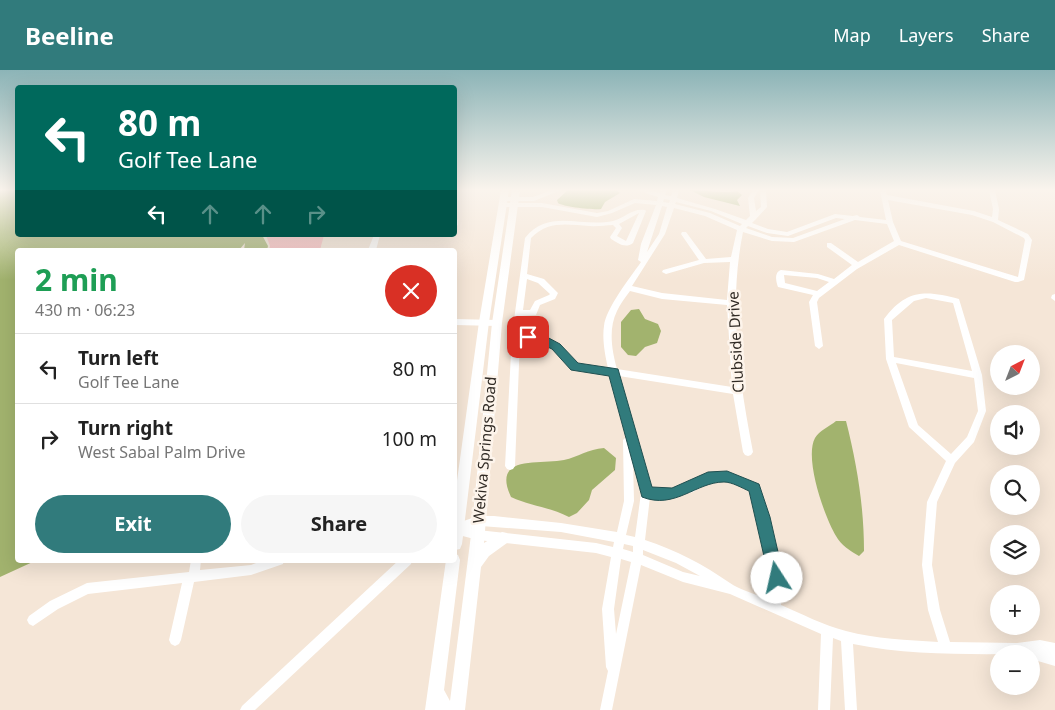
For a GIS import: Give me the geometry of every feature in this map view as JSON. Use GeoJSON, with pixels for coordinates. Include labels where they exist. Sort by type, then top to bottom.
{"type":"FeatureCollection","features":[{"type":"Feature","properties":{"kind":"main road","name":"Wekiva Springs Road"},"geometry":{"type":"LineString","coordinates":[[456,710],[478,535],[490,322],[502,220]]}},
{"type":"Feature","properties":{"kind":"main road","name":"Wekiva Springs Road"},"geometry":{"type":"LineString","coordinates":[[457,516],[490,322],[511,220]]}},
{"type":"Feature","properties":{"kind":"main road"},"geometry":{"type":"LineString","coordinates":[[474,565],[484,551],[502,538]]}},
{"type":"Feature","properties":{"kind":"main road"},"geometry":{"type":"LineString","coordinates":[[433,710],[453,563]]}},
{"type":"Feature","properties":{"kind":"main road"},"geometry":{"type":"LineString","coordinates":[[435,691],[446,710]]}},
{"type":"Feature","properties":{"kind":"street"},"geometry":{"type":"LineString","coordinates":[[510,466],[516,335],[528,238],[531,233],[556,221],[587,224],[615,223],[621,220]]}},
{"type":"Feature","properties":{"kind":"street"},"geometry":{"type":"LineString","coordinates":[[615,223],[619,228],[613,237],[625,244],[629,243],[639,220]]}},
{"type":"Feature","properties":{"kind":"street"},"geometry":{"type":"LineString","coordinates":[[642,263],[645,244],[654,220]]}},
{"type":"Feature","properties":{"kind":"street"},"geometry":{"type":"LineString","coordinates":[[606,710],[639,542],[646,493],[642,471],[627,426],[609,354],[608,325],[613,311],[662,234],[667,220]]}},
{"type":"Feature","properties":{"kind":"street"},"geometry":{"type":"LineString","coordinates":[[721,220],[764,238],[794,240],[849,220]]}},
{"type":"Feature","properties":{"kind":"street"},"geometry":{"type":"LineString","coordinates":[[743,228],[752,220]]}},
{"type":"Feature","properties":{"kind":"street"},"geometry":{"type":"LineString","coordinates":[[876,220],[890,222],[898,242]]}},
{"type":"Feature","properties":{"kind":"street"},"geometry":{"type":"LineString","coordinates":[[819,346],[814,302],[819,294],[858,265],[898,242],[1018,280],[1021,278],[1030,240],[1026,236],[992,220]]}},
{"type":"Feature","properties":{"kind":"street","name":"Clubside Drive"},"geometry":{"type":"LineString","coordinates":[[743,228],[734,260],[731,303],[737,391],[748,452]]}},
{"type":"Feature","properties":{"kind":"street"},"geometry":{"type":"LineString","coordinates":[[684,234],[704,261]]}},
{"type":"Feature","properties":{"kind":"street"},"geometry":{"type":"LineString","coordinates":[[829,245],[858,265]]}},
{"type":"Feature","properties":{"kind":"street"},"geometry":{"type":"LineString","coordinates":[[666,272],[704,261],[734,260]]}},
{"type":"Feature","properties":{"kind":"street"},"geometry":{"type":"LineString","coordinates":[[819,294],[781,285],[780,274],[818,276],[834,282]]}},
{"type":"Feature","properties":{"kind":"street"},"geometry":{"type":"LineString","coordinates":[[520,313],[533,313],[535,305],[539,301],[552,297],[554,293],[541,281],[523,275]]}},
{"type":"Feature","properties":{"kind":"street"},"geometry":{"type":"LineString","coordinates":[[628,288],[662,296],[731,303]]}},
{"type":"Feature","properties":{"kind":"street"},"geometry":{"type":"LineString","coordinates":[[946,648],[934,610],[927,565],[932,502],[950,460],[971,440],[982,411],[978,375],[956,301],[921,294],[904,302],[888,319],[890,359],[914,426],[950,460]]}},
{"type":"Feature","properties":{"kind":"street"},"geometry":{"type":"LineString","coordinates":[[457,322],[490,322]]}},
{"type":"Feature","properties":{"kind":"street"},"geometry":{"type":"LineString","coordinates":[[516,335],[542,339],[556,346],[575,367],[643,375],[682,385],[737,391]]}},
{"type":"Feature","properties":{"kind":"street"},"geometry":{"type":"LineString","coordinates":[[890,359],[978,375]]}},
{"type":"Feature","properties":{"kind":"street"},"geometry":{"type":"LineString","coordinates":[[613,677],[608,609],[617,553],[629,501],[630,468],[627,426]]}},
{"type":"Feature","properties":{"kind":"street"},"geometry":{"type":"LineString","coordinates":[[646,493],[672,494],[708,478],[727,476],[755,488],[777,578],[776,608]]}},
{"type":"Feature","properties":{"kind":"street"},"geometry":{"type":"LineString","coordinates":[[457,529],[479,521],[590,530],[639,542],[673,555],[705,572],[730,589]]}},
{"type":"Feature","properties":{"kind":"street"},"geometry":{"type":"LineString","coordinates":[[457,529],[478,535],[572,544],[636,558],[683,577],[730,589],[827,631],[846,636],[882,644],[990,649]]}},
{"type":"Feature","properties":{"kind":"street"},"geometry":{"type":"LineString","coordinates":[[174,640],[195,563]]}},
{"type":"Feature","properties":{"kind":"street"},"geometry":{"type":"LineString","coordinates":[[33,620],[67,597],[87,590],[251,570],[271,563]]}},
{"type":"Feature","properties":{"kind":"street"},"geometry":{"type":"LineString","coordinates":[[246,710],[404,563]]}},
{"type":"Feature","properties":{"kind":"street"},"geometry":{"type":"LineString","coordinates":[[825,710],[827,631]]}},
{"type":"Feature","properties":{"kind":"street"},"geometry":{"type":"LineString","coordinates":[[846,636],[851,710]]}},
{"type":"Feature","properties":{"kind":"street"},"geometry":{"type":"LineString","coordinates":[[1040,646],[1055,649]]}},
{"type":"Feature","properties":{"kind":"street"},"geometry":{"type":"LineString","coordinates":[[1040,656],[1055,660]]}},
{"type":"Feature","properties":{"kind":"shaded area"},"geometry":{"type":"Polygon","coordinates":[[[0,220],[15,220],[15,237],[263,237],[268,248],[244,248],[245,243],[241,248],[15,248],[15,563],[30,563],[0,577],[0,220]]]}},
{"type":"Feature","properties":{"kind":"shaded area"},"geometry":{"type":"Polygon","coordinates":[[[267,237],[323,237],[321,248],[270,248],[267,237]]]}},
{"type":"Feature","properties":{"kind":"shaded area"},"geometry":{"type":"Polygon","coordinates":[[[639,309],[645,319],[658,324],[661,331],[657,343],[645,347],[636,356],[628,355],[621,347],[621,322],[631,310],[639,309]]]}},
{"type":"Feature","properties":{"kind":"shaded area"},"geometry":{"type":"Polygon","coordinates":[[[836,421],[846,421],[857,469],[864,535],[864,551],[859,556],[840,542],[831,527],[821,501],[814,473],[812,447],[815,438],[836,421]]]}},
{"type":"Feature","properties":{"kind":"shaded area"},"geometry":{"type":"Polygon","coordinates":[[[604,448],[616,458],[615,470],[592,490],[589,500],[577,513],[569,517],[511,497],[507,483],[507,474],[513,468],[521,464],[564,460],[604,448]]]}},
{"type":"Feature","properties":{"kind":"route"},"geometry":{"type":"LineString","coordinates":[[528,337],[542,339],[556,346],[575,367],[614,372],[627,426],[642,471],[646,493],[672,494],[708,478],[727,476],[755,488],[764,517],[777,578]]}}]}
